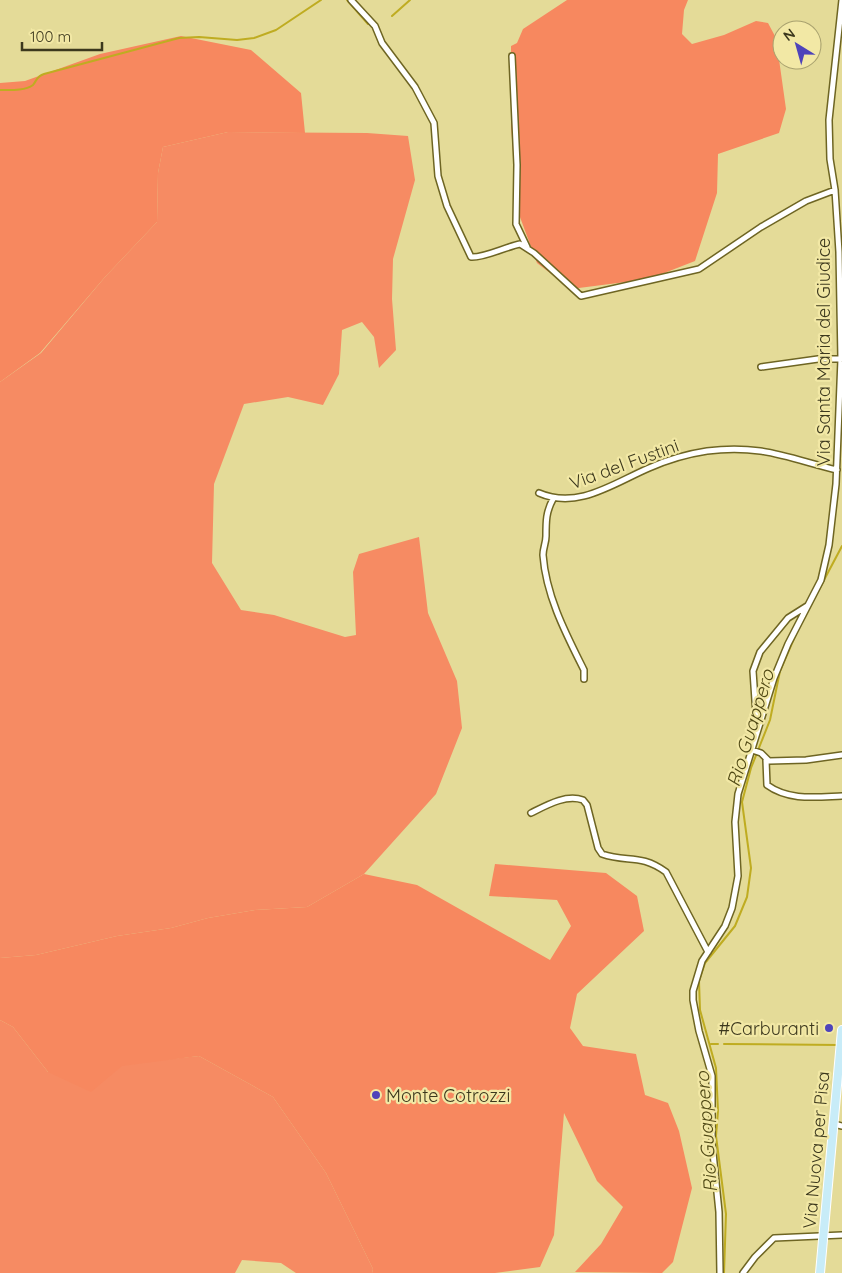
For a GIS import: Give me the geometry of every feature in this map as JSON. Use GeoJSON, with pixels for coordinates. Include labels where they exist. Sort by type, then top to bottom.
{"type":"FeatureCollection","features":[{"type":"Feature","properties":{"kind":"main road","name":"Via Nuova per Pisa"},"geometry":{"type":"LineString","coordinates":[[820,1273],[838,1125],[842,1030]]}},
{"type":"Feature","properties":{"kind":"street"},"geometry":{"type":"LineString","coordinates":[[351,0],[375,26],[382,43],[415,87],[434,123],[438,176],[447,206],[472,257],[479,258],[502,247],[520,244],[581,296],[699,269],[761,226],[806,201],[835,190]]}},
{"type":"Feature","properties":{"kind":"street","name":"Via Santa Maria del Giudice"},"geometry":{"type":"LineString","coordinates":[[720,1273],[719,1212],[712,1143],[712,1076],[699,1031],[693,1000],[695,981],[708,952],[725,926],[732,908],[738,876],[736,806],[761,722],[788,644],[822,580],[827,554],[837,470],[841,410],[835,190],[830,159],[829,120],[842,0]]}},
{"type":"Feature","properties":{"kind":"street"},"geometry":{"type":"LineString","coordinates":[[512,56],[517,165],[516,224],[529,250]]}},
{"type":"Feature","properties":{"kind":"street"},"geometry":{"type":"LineString","coordinates":[[761,367],[818,359],[841,359]]}},
{"type":"Feature","properties":{"kind":"street","name":"Via del Fustini"},"geometry":{"type":"LineString","coordinates":[[539,492],[553,499],[562,500],[599,491],[666,461],[706,451],[764,450],[837,470]]}},
{"type":"Feature","properties":{"kind":"street"},"geometry":{"type":"LineString","coordinates":[[553,499],[546,517],[546,537],[543,552],[545,568],[555,606],[584,670],[584,679]]}},
{"type":"Feature","properties":{"kind":"street"},"geometry":{"type":"LineString","coordinates":[[761,722],[756,715],[753,671],[760,652],[788,618],[808,606]]}},
{"type":"Feature","properties":{"kind":"street"},"geometry":{"type":"LineString","coordinates":[[753,751],[761,753],[766,760],[767,785],[785,795],[795,798],[842,796]]}},
{"type":"Feature","properties":{"kind":"street"},"geometry":{"type":"LineString","coordinates":[[766,760],[806,760],[842,755]]}},
{"type":"Feature","properties":{"kind":"street"},"geometry":{"type":"LineString","coordinates":[[531,813],[549,804],[574,797],[583,800],[587,805],[598,848],[602,854],[642,859],[666,872],[708,952]]}},
{"type":"Feature","properties":{"kind":"street"},"geometry":{"type":"LineString","coordinates":[[743,1273],[754,1257],[774,1238],[842,1235]]}},
{"type":"Feature","properties":{"kind":"shaded area"},"geometry":{"type":"Polygon","coordinates":[[[567,0],[688,0],[684,10],[682,34],[692,44],[724,35],[756,21],[768,23],[772,30],[772,70],[781,70],[786,109],[779,133],[718,154],[717,193],[695,261],[649,279],[571,289],[537,263],[517,209],[511,125],[511,46],[517,43],[523,29],[567,0]]]}},
{"type":"Feature","properties":{"kind":"shaded area"},"geometry":{"type":"Polygon","coordinates":[[[181,36],[251,50],[301,93],[305,133],[228,132],[163,147],[158,173],[157,222],[105,277],[40,353],[0,382],[0,83],[25,81],[100,54],[181,36]]]}},
{"type":"Feature","properties":{"kind":"shaded area"},"geometry":{"type":"Polygon","coordinates":[[[228,132],[367,133],[408,136],[415,180],[393,259],[392,299],[396,350],[379,368],[374,337],[362,322],[342,330],[339,374],[323,405],[288,397],[244,404],[214,484],[212,563],[241,610],[274,615],[345,637],[356,635],[353,572],[359,554],[419,537],[428,613],[457,681],[462,728],[436,794],[364,874],[307,907],[255,910],[208,918],[171,928],[117,936],[36,955],[0,958],[0,382],[41,353],[105,277],[157,222],[158,173],[163,147],[228,132]]]}},
{"type":"Feature","properties":{"kind":"shaded area"},"geometry":{"type":"Polygon","coordinates":[[[495,864],[606,873],[637,896],[644,931],[577,994],[570,1028],[583,1046],[636,1054],[645,1095],[668,1103],[679,1131],[692,1188],[673,1262],[662,1273],[575,1272],[601,1244],[623,1207],[597,1181],[564,1113],[554,1235],[540,1267],[495,1273],[372,1273],[373,1269],[326,1173],[273,1097],[199,1056],[122,1066],[91,1092],[48,1072],[13,1027],[0,1020],[0,958],[36,955],[117,936],[171,928],[208,918],[255,910],[307,907],[364,874],[417,885],[550,960],[571,926],[557,900],[489,896],[495,864]]]}},
{"type":"Feature","properties":{"kind":"shaded area"},"geometry":{"type":"Polygon","coordinates":[[[0,1020],[13,1027],[48,1072],[199,1056],[273,1097],[326,1173],[373,1269],[372,1273],[296,1273],[281,1263],[242,1260],[235,1273],[0,1273],[0,1020]]]}},
{"type":"Feature","properties":{"kind":"waterway"},"geometry":{"type":"LineString","coordinates":[[0,90],[26,88],[33,85],[38,77],[44,74],[179,38],[199,37],[237,40],[254,38],[276,30],[321,0]]}},
{"type":"Feature","properties":{"kind":"waterway"},"geometry":{"type":"LineString","coordinates":[[347,0],[368,24]]}},
{"type":"Feature","properties":{"kind":"waterway"},"geometry":{"type":"LineString","coordinates":[[392,16],[410,0]]}},
{"type":"Feature","properties":{"kind":"waterway","name":"Rio Guappero"},"geometry":{"type":"LineString","coordinates":[[806,614],[842,546]]}},
{"type":"Feature","properties":{"kind":"waterway","name":"Rio Guappero"},"geometry":{"type":"LineString","coordinates":[[724,1273],[726,1214],[716,1136],[718,1111],[716,1068],[700,1010],[699,981],[705,963],[735,926],[747,897],[751,868],[742,802],[751,768],[770,720],[780,671],[796,634]]}},
{"type":"Feature","properties":{"kind":"waterway"},"geometry":{"type":"LineString","coordinates":[[711,1044],[718,1044]]}},
{"type":"Feature","properties":{"kind":"waterway"},"geometry":{"type":"LineString","coordinates":[[724,1044],[839,1045]]}},
{"type":"Feature","properties":{"kind":"place","name":"#Carburanti"},"geometry":{"type":"Point","coordinates":[829,1028]}},
{"type":"Feature","properties":{"kind":"place","name":"Monte Cotrozzi"},"geometry":{"type":"Point","coordinates":[376,1095]}}]}
